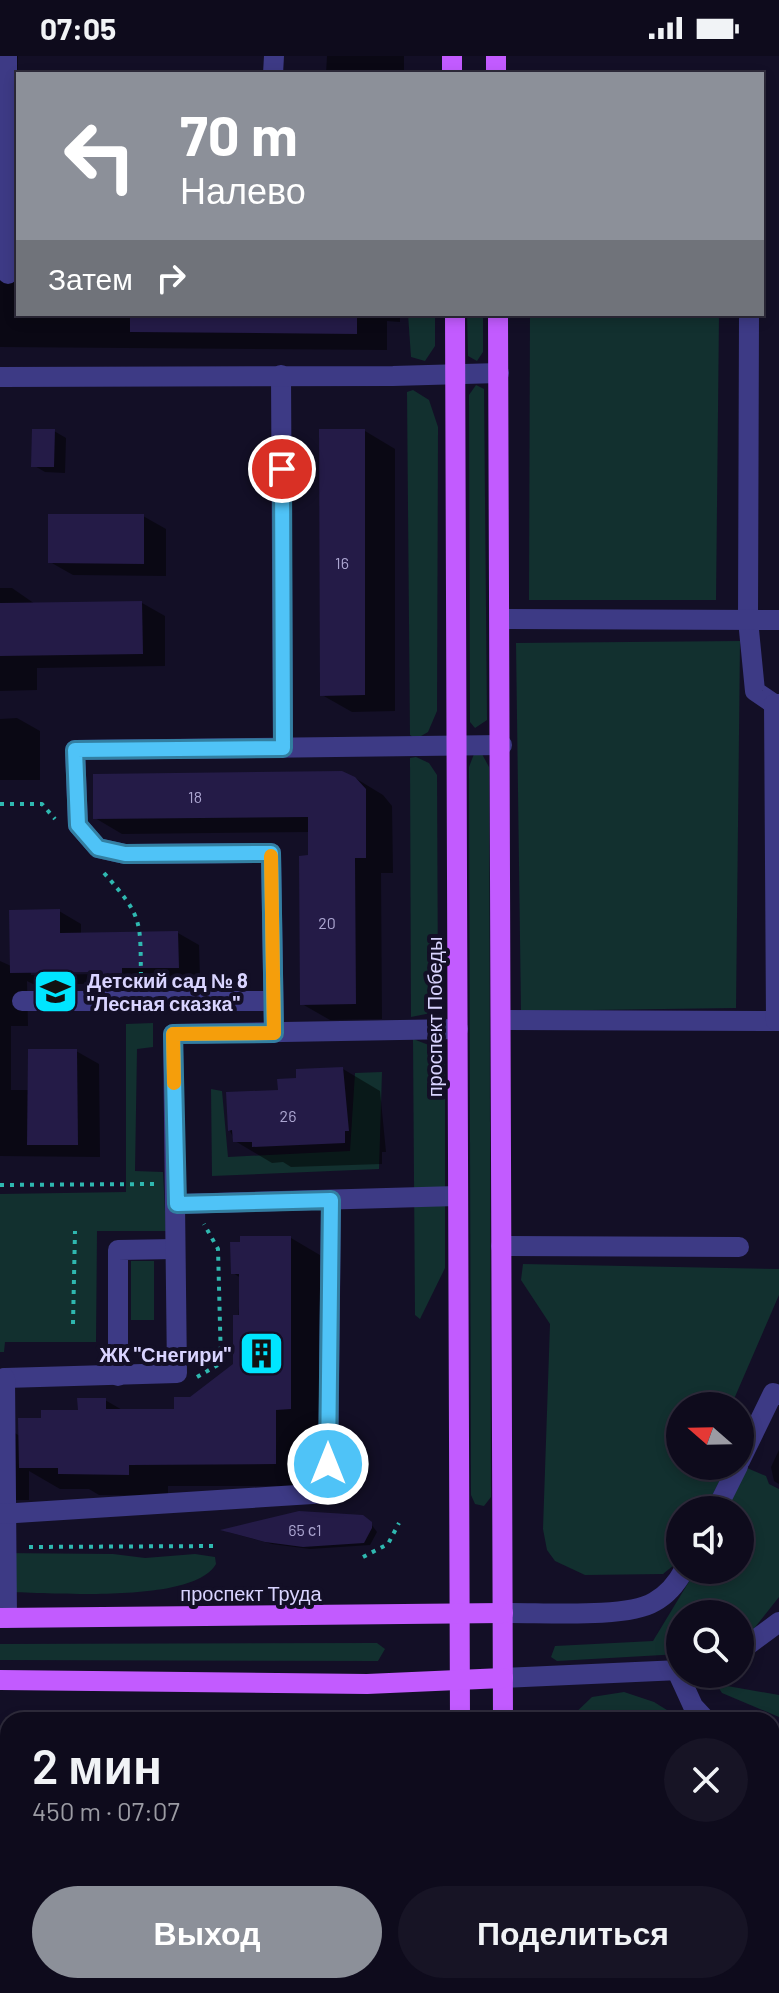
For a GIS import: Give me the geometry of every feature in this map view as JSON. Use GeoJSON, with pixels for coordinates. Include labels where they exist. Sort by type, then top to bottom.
{"type":"FeatureCollection","features":[{"type":"Feature","properties":{"kind":"main road","name":"проспект Победы"},"geometry":{"type":"LineString","coordinates":[[455,316],[460,1712]]}},
{"type":"Feature","properties":{"kind":"main road"},"geometry":{"type":"LineString","coordinates":[[498,316],[502,619],[503,1712]]}},
{"type":"Feature","properties":{"kind":"main road","name":"проспект Труда"},"geometry":{"type":"LineString","coordinates":[[3,1618],[503,1613]]}},
{"type":"Feature","properties":{"kind":"main road"},"geometry":{"type":"LineString","coordinates":[[0,1680],[351,1684],[503,1678]]}},
{"type":"Feature","properties":{"kind":"lane"},"geometry":{"type":"LineString","coordinates":[[7,56],[9,274]]}},
{"type":"Feature","properties":{"kind":"lane"},"geometry":{"type":"LineString","coordinates":[[502,1020],[778,1021],[777,704],[755,691],[748,620],[749,316]]}},
{"type":"Feature","properties":{"kind":"lane"},"geometry":{"type":"LineString","coordinates":[[0,377],[499,373]]}},
{"type":"Feature","properties":{"kind":"lane"},"geometry":{"type":"LineString","coordinates":[[281,375],[283,748]]}},
{"type":"Feature","properties":{"kind":"lane"},"geometry":{"type":"LineString","coordinates":[[502,619],[779,620]]}},
{"type":"Feature","properties":{"kind":"lane"},"geometry":{"type":"LineString","coordinates":[[274,1033],[271,853],[125,854],[98,848],[78,825],[75,750],[502,745]]}},
{"type":"Feature","properties":{"kind":"lane"},"geometry":{"type":"LineString","coordinates":[[22,1001],[273,1001]]}},
{"type":"Feature","properties":{"kind":"lane"},"geometry":{"type":"LineString","coordinates":[[3,1618],[6,1547],[2,1379],[177,1373],[173,1034],[458,1029]]}},
{"type":"Feature","properties":{"kind":"lane"},"geometry":{"type":"LineString","coordinates":[[176,1194],[331,1200],[457,1196]]}},
{"type":"Feature","properties":{"kind":"lane"},"geometry":{"type":"LineString","coordinates":[[3,1514],[328,1493],[331,1200]]}},
{"type":"Feature","properties":{"kind":"lane"},"geometry":{"type":"LineString","coordinates":[[501,1246],[739,1247]]}},
{"type":"Feature","properties":{"kind":"lane"},"geometry":{"type":"LineString","coordinates":[[118,1376],[118,1250],[175,1249]]}},
{"type":"Feature","properties":{"kind":"lane"},"geometry":{"type":"LineString","coordinates":[[754,1434],[777,1389]]}},
{"type":"Feature","properties":{"kind":"lane"},"geometry":{"type":"LineString","coordinates":[[503,1613],[622,1611],[653,1603],[676,1584]]}},
{"type":"Feature","properties":{"kind":"lane"},"geometry":{"type":"LineString","coordinates":[[754,1641],[779,1622]]}},
{"type":"Feature","properties":{"kind":"lane"},"geometry":{"type":"LineString","coordinates":[[503,1678],[666,1671]]}},
{"type":"Feature","properties":{"kind":"lane"},"geometry":{"type":"LineString","coordinates":[[686,1688],[699,1712]]}},
{"type":"Feature","properties":{"kind":"path"},"geometry":{"type":"LineString","coordinates":[[0,804],[42,804],[61,825]]}},
{"type":"Feature","properties":{"kind":"path"},"geometry":{"type":"LineString","coordinates":[[99,868],[128,900],[140,920],[142,1002]]}},
{"type":"Feature","properties":{"kind":"path"},"geometry":{"type":"LineString","coordinates":[[0,1185],[176,1194]]}},
{"type":"Feature","properties":{"kind":"path"},"geometry":{"type":"LineString","coordinates":[[73,1324],[75,1231]]}},
{"type":"Feature","properties":{"kind":"path"},"geometry":{"type":"LineString","coordinates":[[363,1557],[388,1544],[399,1523]]}},
{"type":"Feature","properties":{"kind":"path"},"geometry":{"type":"LineString","coordinates":[[6,1547],[219,1546]]}},
{"type":"Feature","properties":{"kind":"green space"},"geometry":{"type":"Polygon","coordinates":[[[408,316],[435,316],[435,346],[425,361],[411,357],[408,316]]]}},
{"type":"Feature","properties":{"kind":"green space"},"geometry":{"type":"Polygon","coordinates":[[[467,316],[483,316],[483,352],[477,361],[468,356],[467,316]]]}},
{"type":"Feature","properties":{"kind":"green space"},"geometry":{"type":"Polygon","coordinates":[[[530,316],[719,316],[716,600],[529,600],[530,316]]]}},
{"type":"Feature","properties":{"kind":"green space"},"geometry":{"type":"Polygon","coordinates":[[[476,385],[484,389],[487,720],[475,728],[470,722],[469,395],[476,385]]]}},
{"type":"Feature","properties":{"kind":"green space"},"geometry":{"type":"Polygon","coordinates":[[[413,390],[429,400],[438,427],[437,711],[428,732],[416,739],[410,735],[407,392],[413,390]]]}},
{"type":"Feature","properties":{"kind":"green space"},"geometry":{"type":"Polygon","coordinates":[[[740,641],[736,1008],[521,1011],[516,643],[740,641]]]}},
{"type":"Feature","properties":{"kind":"green space"},"geometry":{"type":"Polygon","coordinates":[[[474,754],[482,754],[489,767],[491,1497],[484,1506],[475,1504],[471,1495],[469,767],[474,754]]]}},
{"type":"Feature","properties":{"kind":"green space"},"geometry":{"type":"Polygon","coordinates":[[[416,757],[429,763],[437,775],[438,998],[431,1013],[411,1017],[410,758],[416,757]]]}},
{"type":"Feature","properties":{"kind":"green space"},"geometry":{"type":"Polygon","coordinates":[[[153,1023],[153,1047],[137,1049],[135,1171],[163,1172],[166,1231],[97,1231],[96,1342],[5,1342],[4,1352],[0,1352],[0,1194],[126,1192],[126,1024],[153,1023]]]}},
{"type":"Feature","properties":{"kind":"green space"},"geometry":{"type":"Polygon","coordinates":[[[413,1039],[434,1047],[445,1065],[445,1268],[420,1319],[415,1315],[413,1039]]]}},
{"type":"Feature","properties":{"kind":"green space"},"geometry":{"type":"Polygon","coordinates":[[[382,1072],[379,1169],[212,1176],[211,1089],[222,1091],[228,1157],[350,1151],[355,1073],[382,1072]]]}},
{"type":"Feature","properties":{"kind":"green space"},"geometry":{"type":"Polygon","coordinates":[[[131,1261],[154,1261],[154,1320],[131,1320],[131,1261]]]}},
{"type":"Feature","properties":{"kind":"green space"},"geometry":{"type":"Polygon","coordinates":[[[523,1264],[779,1269],[779,1295],[737,1392],[666,1392],[666,1480],[720,1480],[712,1496],[666,1496],[666,1572],[663,1574],[585,1575],[555,1561],[547,1550],[543,1529],[550,1324],[521,1280],[523,1264]]]}},
{"type":"Feature","properties":{"kind":"green space"},"geometry":{"type":"Polygon","coordinates":[[[754,1471],[766,1476],[769,1484],[779,1489],[779,1597],[754,1628],[754,1600],[678,1600],[688,1584],[754,1584],[754,1496],[733,1496],[741,1480],[754,1480],[754,1471]]]}},
{"type":"Feature","properties":{"kind":"green space"},"geometry":{"type":"Polygon","coordinates":[[[0,1553],[113,1554],[145,1558],[195,1554],[215,1557],[216,1564],[202,1577],[179,1586],[150,1591],[82,1594],[0,1592],[0,1553]]]}},
{"type":"Feature","properties":{"kind":"green space"},"geometry":{"type":"Polygon","coordinates":[[[666,1620],[666,1655],[557,1661],[551,1657],[555,1646],[653,1641],[666,1620]]]}},
{"type":"Feature","properties":{"kind":"green space"},"geometry":{"type":"Polygon","coordinates":[[[377,1643],[385,1649],[378,1661],[0,1660],[0,1644],[377,1643]]]}},
{"type":"Feature","properties":{"kind":"green space"},"geometry":{"type":"Polygon","coordinates":[[[719,1688],[779,1695],[779,1712],[767,1712],[722,1693],[719,1688]]]}},
{"type":"Feature","properties":{"kind":"green space"},"geometry":{"type":"Polygon","coordinates":[[[624,1692],[654,1702],[670,1712],[576,1712],[592,1697],[624,1692]]]}},
{"type":"Feature","properties":{"kind":"building"},"geometry":{"type":"Polygon","coordinates":[[[130,316],[357,316],[357,334],[130,332],[130,316]]]}},
{"type":"Feature","properties":{"kind":"building"},"geometry":{"type":"Polygon","coordinates":[[[32,429],[55,429],[54,467],[31,467],[32,429]]]}},
{"type":"Feature","properties":{"kind":"building"},"geometry":{"type":"Polygon","coordinates":[[[319,429],[365,429],[365,695],[320,696],[319,429]]]}},
{"type":"Feature","properties":{"kind":"building"},"geometry":{"type":"Polygon","coordinates":[[[48,514],[144,514],[144,564],[48,563],[48,514]]]}},
{"type":"Feature","properties":{"kind":"building"},"geometry":{"type":"Polygon","coordinates":[[[142,601],[143,654],[0,656],[0,603],[142,601]]]}},
{"type":"Feature","properties":{"kind":"building"},"geometry":{"type":"Polygon","coordinates":[[[342,771],[355,777],[366,789],[366,858],[355,858],[356,1004],[300,1005],[299,856],[308,855],[308,817],[93,819],[93,774],[342,771]]]}},
{"type":"Feature","properties":{"kind":"building"},"geometry":{"type":"Polygon","coordinates":[[[60,909],[60,933],[178,931],[179,968],[122,968],[122,979],[93,979],[93,972],[10,973],[9,910],[60,909]]]}},
{"type":"Feature","properties":{"kind":"building"},"geometry":{"type":"Polygon","coordinates":[[[28,1049],[77,1049],[78,1145],[27,1145],[28,1049]]]}},
{"type":"Feature","properties":{"kind":"building"},"geometry":{"type":"Polygon","coordinates":[[[343,1067],[349,1131],[345,1131],[345,1143],[252,1147],[252,1142],[233,1142],[232,1130],[228,1131],[226,1092],[278,1090],[277,1079],[296,1078],[296,1069],[343,1067]]]}},
{"type":"Feature","properties":{"kind":"building","name":"ЖК \"Снегири\""},"geometry":{"type":"Polygon","coordinates":[[[240,1236],[291,1236],[291,1409],[276,1410],[276,1464],[129,1465],[129,1475],[58,1474],[58,1468],[19,1468],[18,1418],[41,1418],[41,1410],[78,1410],[77,1398],[106,1398],[106,1409],[174,1409],[174,1397],[190,1397],[233,1364],[233,1315],[239,1315],[239,1274],[231,1274],[230,1242],[240,1242],[240,1236]]]}},
{"type":"Feature","properties":{"kind":"building"},"geometry":{"type":"Polygon","coordinates":[[[299,1511],[363,1515],[372,1522],[372,1528],[364,1543],[303,1547],[265,1542],[220,1530],[299,1511]]]}},
{"type":"Feature","properties":{"kind":"slow traffic"},"geometry":{"type":"LineString","coordinates":[[174,1083],[173,1034],[274,1033],[271,856]]}},
{"type":"Feature","properties":{"kind":"place","name":"Детский сад № 8 \"Лесная сказка\""},"geometry":{"type":"Point","coordinates":[56,991]}},
{"type":"Feature","properties":{"kind":"place","name":"ЖК \"Снегири\""},"geometry":{"type":"Point","coordinates":[262,1354]}},
{"type":"Feature","properties":{"kind":"route"},"geometry":{"type":"LineString","coordinates":[[282,469],[283,748],[75,750],[77,806],[78,825],[98,848],[125,854],[271,853],[274,1033],[173,1034],[177,1204],[331,1200],[328,1464]]}}]}
